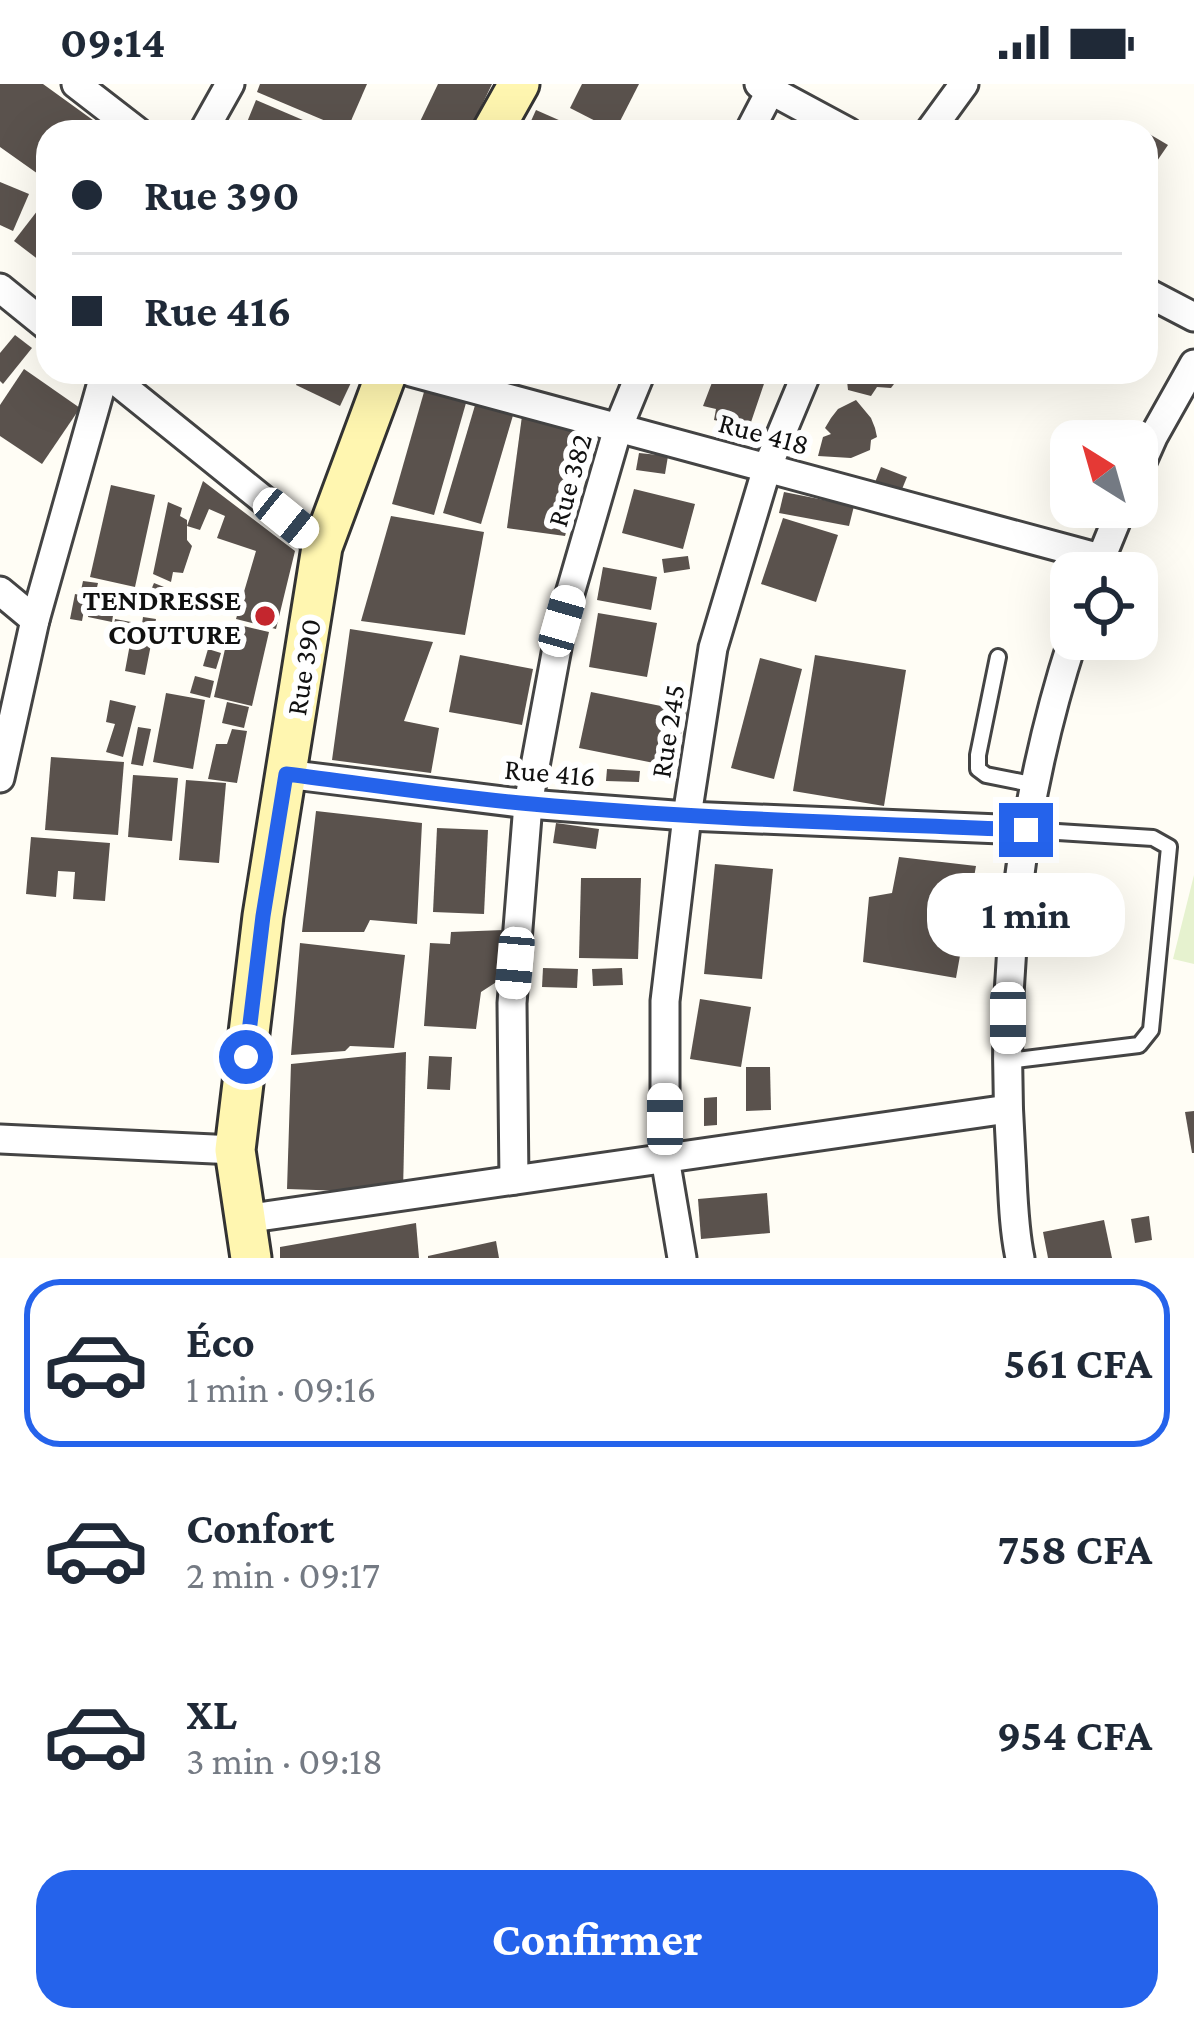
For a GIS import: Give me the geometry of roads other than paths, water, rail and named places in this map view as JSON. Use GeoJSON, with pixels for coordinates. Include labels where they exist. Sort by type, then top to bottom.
{"type":"FeatureCollection","features":[{"type":"Feature","properties":{"kind":"street"},"geometry":{"type":"LineString","coordinates":[[76,84],[122,120]]}},
{"type":"Feature","properties":{"kind":"street"},"geometry":{"type":"LineString","coordinates":[[210,120],[230,84]]}},
{"type":"Feature","properties":{"kind":"street"},"geometry":{"type":"LineString","coordinates":[[499,120],[519,84]]}},
{"type":"Feature","properties":{"kind":"street"},"geometry":{"type":"LineString","coordinates":[[938,120],[964,84]]}},
{"type":"Feature","properties":{"kind":"street"},"geometry":{"type":"LineString","coordinates":[[754,120],[767,86],[827,120]]}},
{"type":"Feature","properties":{"kind":"street"},"geometry":{"type":"LineString","coordinates":[[0,288],[36,316]]}},
{"type":"Feature","properties":{"kind":"street"},"geometry":{"type":"LineString","coordinates":[[1158,298],[1194,317]]}},
{"type":"Feature","properties":{"kind":"street"},"geometry":{"type":"LineString","coordinates":[[1158,428],[1194,364]]}},
{"type":"Feature","properties":{"kind":"street"},"geometry":{"type":"LineString","coordinates":[[0,778],[35,620],[102,384]]}},
{"type":"Feature","properties":{"kind":"street"},"geometry":{"type":"LineString","coordinates":[[120,384],[322,547]]}},
{"type":"Feature","properties":{"kind":"street","name":"Rue 390"},"geometry":{"type":"LineString","coordinates":[[247,1239],[235,1150],[263,916],[322,547],[383,384]]}},
{"type":"Feature","properties":{"kind":"street","name":"Rue 418"},"geometry":{"type":"LineString","coordinates":[[455,384],[767,468],[1050,552]]}},
{"type":"Feature","properties":{"kind":"street","name":"Rue 382"},"geometry":{"type":"LineString","coordinates":[[514,1180],[512,1003],[528,804],[562,621],[618,428],[636,384]]}},
{"type":"Feature","properties":{"kind":"street","name":"Rue 245"},"geometry":{"type":"LineString","coordinates":[[682,1258],[665,1158],[665,1001],[687,816],[713,648],[767,468],[802,384]]}},
{"type":"Feature","properties":{"kind":"street"},"geometry":{"type":"LineString","coordinates":[[0,591],[35,620]]}},
{"type":"Feature","properties":{"kind":"street"},"geometry":{"type":"LineString","coordinates":[[1020,1258],[1008,1109],[1008,974],[1026,830],[1066,660]]}},
{"type":"Feature","properties":{"kind":"street","name":"Rue 416"},"geometry":{"type":"LineString","coordinates":[[286,774],[528,804],[687,816],[1026,830]]}},
{"type":"Feature","properties":{"kind":"street"},"geometry":{"type":"LineString","coordinates":[[247,1239],[514,1180],[1008,1109]]}},
{"type":"Feature","properties":{"kind":"street"},"geometry":{"type":"LineString","coordinates":[[0,1139],[235,1150]]}},
{"type":"Feature","properties":{"kind":"lane"},"geometry":{"type":"LineString","coordinates":[[998,657],[978,769],[986,775],[1036,785]]}},
{"type":"Feature","properties":{"kind":"lane"},"geometry":{"type":"LineString","coordinates":[[1008,1061],[1139,1045],[1151,1030],[1169,848],[1153,838],[1026,830]]}},
{"type":"Feature","properties":{"kind":"place","name":"TENDRESSE COUTURE"},"geometry":{"type":"Point","coordinates":[265,616]}}]}
